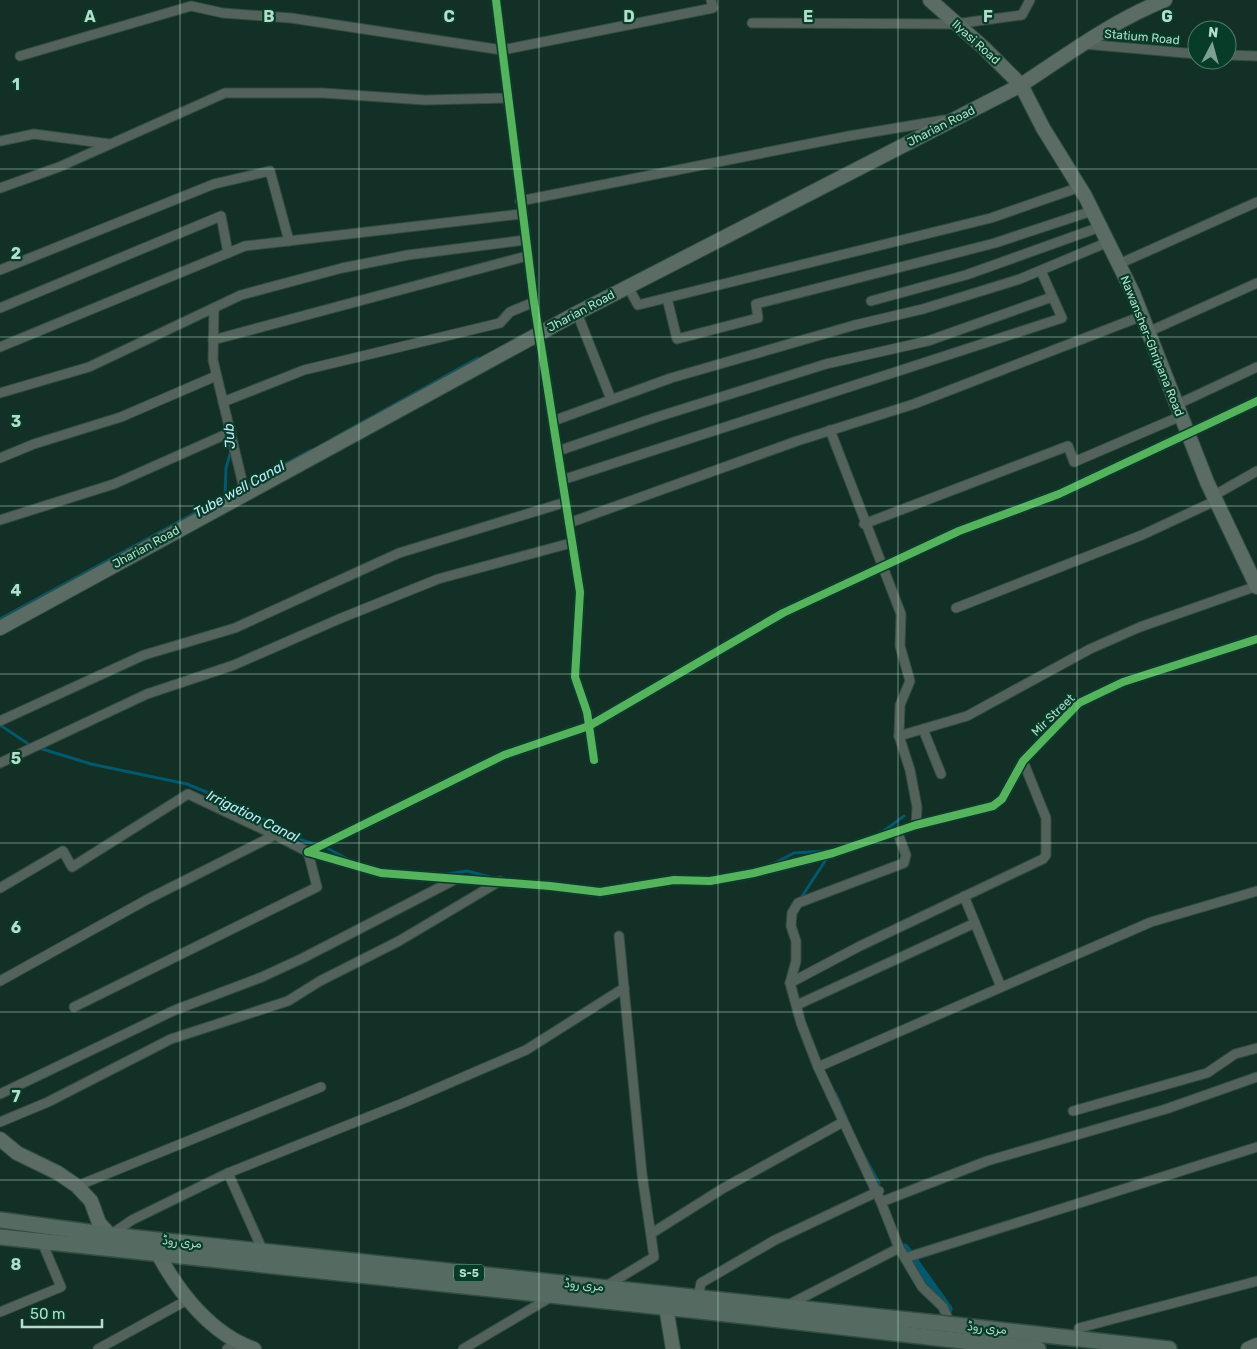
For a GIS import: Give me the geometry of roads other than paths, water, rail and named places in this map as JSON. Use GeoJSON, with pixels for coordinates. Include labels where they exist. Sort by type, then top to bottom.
{"type":"FeatureCollection","features":[{"type":"Feature","properties":{"kind":"main road","name":"Ilyasi Road"},"geometry":{"type":"LineString","coordinates":[[930,0],[984,48],[1021,85]]}},
{"type":"Feature","properties":{"kind":"main road","name":"Jharian Road"},"geometry":{"type":"LineString","coordinates":[[0,628],[244,493],[577,313],[1021,85],[1084,44],[1148,7],[1165,0]]}},
{"type":"Feature","properties":{"kind":"main road","name":"Nawansher-Ghripana Road"},"geometry":{"type":"LineString","coordinates":[[1021,85],[1043,128],[1080,187],[1119,264],[1142,316],[1214,498],[1257,586]]}},
{"type":"Feature","properties":{"kind":"main road"},"geometry":{"type":"LineString","coordinates":[[0,1139],[17,1153],[58,1173],[77,1186],[91,1201],[99,1223],[110,1235]]}},
{"type":"Feature","properties":{"kind":"main road","name":"مری روڈ"},"geometry":{"type":"LineString","coordinates":[[0,1220],[110,1235],[263,1251],[666,1307],[776,1311]]}},
{"type":"Feature","properties":{"kind":"main road","name":"مری روڈ"},"geometry":{"type":"LineString","coordinates":[[0,1237],[541,1291],[604,1287],[938,1331],[969,1339],[1038,1349]]}},
{"type":"Feature","properties":{"kind":"main road"},"geometry":{"type":"LineString","coordinates":[[158,1254],[168,1273],[231,1346],[254,1349]]}},
{"type":"Feature","properties":{"kind":"main road"},"geometry":{"type":"LineString","coordinates":[[666,1307],[674,1349]]}},
{"type":"Feature","properties":{"kind":"main road","name":"مری روڈ"},"geometry":{"type":"LineString","coordinates":[[969,1339],[1078,1338],[1169,1349]]}},
{"type":"Feature","properties":{"kind":"main road"},"geometry":{"type":"LineString","coordinates":[[1248,1349],[1257,1345]]}},
{"type":"Feature","properties":{"kind":"street"},"geometry":{"type":"LineString","coordinates":[[496,0],[527,256],[580,592],[575,677],[587,712],[594,760]]}},
{"type":"Feature","properties":{"kind":"street"},"geometry":{"type":"LineString","coordinates":[[20,56],[191,6],[223,13],[290,18],[502,50],[713,8],[711,0]]}},
{"type":"Feature","properties":{"kind":"street"},"geometry":{"type":"LineString","coordinates":[[752,23],[955,24],[1022,15],[1030,0]]}},
{"type":"Feature","properties":{"kind":"street","name":"Statium Road"},"geometry":{"type":"LineString","coordinates":[[1084,44],[1187,53]]}},
{"type":"Feature","properties":{"kind":"street"},"geometry":{"type":"LineString","coordinates":[[1237,55],[1257,56]]}},
{"type":"Feature","properties":{"kind":"street"},"geometry":{"type":"LineString","coordinates":[[0,188],[59,167],[225,93],[323,93],[425,100],[507,98]]}},
{"type":"Feature","properties":{"kind":"street"},"geometry":{"type":"LineString","coordinates":[[520,201],[849,136],[955,119]]}},
{"type":"Feature","properties":{"kind":"street"},"geometry":{"type":"LineString","coordinates":[[0,141],[34,134],[110,144]]}},
{"type":"Feature","properties":{"kind":"street"},"geometry":{"type":"LineString","coordinates":[[0,270],[214,184],[270,172],[289,241]]}},
{"type":"Feature","properties":{"kind":"street"},"geometry":{"type":"LineString","coordinates":[[628,287],[638,305],[991,218],[1080,187]]}},
{"type":"Feature","properties":{"kind":"street"},"geometry":{"type":"LineString","coordinates":[[1119,264],[1257,202]]}},
{"type":"Feature","properties":{"kind":"street"},"geometry":{"type":"LineString","coordinates":[[667,298],[677,339],[758,318],[756,304],[995,243],[1092,211]]}},
{"type":"Feature","properties":{"kind":"street"},"geometry":{"type":"LineString","coordinates":[[0,346],[245,246],[522,214]]}},
{"type":"Feature","properties":{"kind":"street"},"geometry":{"type":"LineString","coordinates":[[0,308],[221,216],[228,253]]}},
{"type":"Feature","properties":{"kind":"street"},"geometry":{"type":"LineString","coordinates":[[871,301],[966,275],[1100,227]]}},
{"type":"Feature","properties":{"kind":"street"},"geometry":{"type":"LineString","coordinates":[[0,393],[89,367],[241,295],[342,268],[408,254],[525,240]]}},
{"type":"Feature","properties":{"kind":"street"},"geometry":{"type":"LineString","coordinates":[[553,421],[671,378],[856,325],[923,309],[1041,271],[1108,242]]}},
{"type":"Feature","properties":{"kind":"street"},"geometry":{"type":"LineString","coordinates":[[213,340],[527,256]]}},
{"type":"Feature","properties":{"kind":"street"},"geometry":{"type":"LineString","coordinates":[[562,480],[1062,318],[1041,271]]}},
{"type":"Feature","properties":{"kind":"street"},"geometry":{"type":"LineString","coordinates":[[1148,332],[1257,283]]}},
{"type":"Feature","properties":{"kind":"street"},"geometry":{"type":"LineString","coordinates":[[558,451],[663,415],[826,364],[928,340],[1052,297]]}},
{"type":"Feature","properties":{"kind":"street"},"geometry":{"type":"LineString","coordinates":[[223,402],[304,370],[500,323],[510,312],[534,302]]}},
{"type":"Feature","properties":{"kind":"street"},"geometry":{"type":"LineString","coordinates":[[214,308],[213,360],[244,493]]}},
{"type":"Feature","properties":{"kind":"street"},"geometry":{"type":"LineString","coordinates":[[577,313],[611,399]]}},
{"type":"Feature","properties":{"kind":"street"},"geometry":{"type":"LineString","coordinates":[[569,523],[712,470],[914,404],[1142,316]]}},
{"type":"Feature","properties":{"kind":"street"},"geometry":{"type":"LineString","coordinates":[[864,524],[1068,446],[1074,462],[1178,410],[1257,367]]}},
{"type":"Feature","properties":{"kind":"street"},"geometry":{"type":"LineString","coordinates":[[0,458],[34,444],[121,417],[216,376]]}},
{"type":"Feature","properties":{"kind":"street"},"geometry":{"type":"LineString","coordinates":[[74,1007],[317,887],[308,852],[504,755],[589,726],[783,613],[959,531],[1059,494],[1257,402]]}},
{"type":"Feature","properties":{"kind":"street"},"geometry":{"type":"LineString","coordinates":[[830,430],[864,524],[882,568],[888,577],[901,614],[900,646],[910,681],[900,706],[899,736],[910,770],[916,807],[916,825]]}},
{"type":"Feature","properties":{"kind":"street"},"geometry":{"type":"LineString","coordinates":[[0,520],[114,484],[231,432]]}},
{"type":"Feature","properties":{"kind":"street"},"geometry":{"type":"LineString","coordinates":[[956,608],[1125,542],[1214,498],[1257,471]]}},
{"type":"Feature","properties":{"kind":"street"},"geometry":{"type":"LineString","coordinates":[[0,721],[144,655],[235,628],[399,553],[566,502]]}},
{"type":"Feature","properties":{"kind":"street"},"geometry":{"type":"LineString","coordinates":[[0,763],[147,694],[234,665],[339,618],[438,579],[571,543]]}},
{"type":"Feature","properties":{"kind":"street"},"geometry":{"type":"LineString","coordinates":[[899,736],[967,716],[1090,649],[1140,627],[1257,586]]}},
{"type":"Feature","properties":{"kind":"street","name":"Mir Street"},"geometry":{"type":"LineString","coordinates":[[0,888],[63,851],[72,867],[188,794],[308,852],[381,873],[500,881],[600,892],[674,880],[710,881],[754,873],[833,853],[916,825],[993,806],[1002,798],[1023,761],[1079,703],[1123,682],[1257,640]]}},
{"type":"Feature","properties":{"kind":"street"},"geometry":{"type":"LineString","coordinates":[[923,729],[941,774]]}},
{"type":"Feature","properties":{"kind":"street"},"geometry":{"type":"LineString","coordinates":[[790,983],[964,896],[1043,860],[1046,855],[1046,818],[1023,761]]}},
{"type":"Feature","properties":{"kind":"street"},"geometry":{"type":"LineString","coordinates":[[898,831],[906,855],[904,863],[798,903],[792,913],[791,926],[796,942],[796,961],[790,983],[818,1068],[878,1191],[899,1248],[922,1287],[969,1339]]}},
{"type":"Feature","properties":{"kind":"street"},"geometry":{"type":"LineString","coordinates":[[0,981],[148,899],[275,835]]}},
{"type":"Feature","properties":{"kind":"street"},"geometry":{"type":"LineString","coordinates":[[0,1094],[175,1010],[279,969],[458,878]]}},
{"type":"Feature","properties":{"kind":"street"},"geometry":{"type":"LineString","coordinates":[[0,1122],[57,1097],[171,1039],[288,1001],[399,941],[500,881]]}},
{"type":"Feature","properties":{"kind":"street"},"geometry":{"type":"LineString","coordinates":[[818,1068],[1151,922],[1257,891]]}},
{"type":"Feature","properties":{"kind":"street"},"geometry":{"type":"LineString","coordinates":[[964,896],[1001,987]]}},
{"type":"Feature","properties":{"kind":"street"},"geometry":{"type":"LineString","coordinates":[[797,1005],[975,923]]}},
{"type":"Feature","properties":{"kind":"street"},"geometry":{"type":"LineString","coordinates":[[604,1287],[654,1257],[642,1174],[619,936]]}},
{"type":"Feature","properties":{"kind":"street"},"geometry":{"type":"LineString","coordinates":[[110,1235],[132,1220],[228,1173],[403,1103],[526,1050],[624,988]]}},
{"type":"Feature","properties":{"kind":"street"},"geometry":{"type":"LineString","coordinates":[[1073,1111],[1207,1073],[1235,1054],[1257,1048]]}},
{"type":"Feature","properties":{"kind":"street"},"geometry":{"type":"LineString","coordinates":[[881,1202],[987,1161],[1166,1109],[1257,1077]]}},
{"type":"Feature","properties":{"kind":"street"},"geometry":{"type":"LineString","coordinates":[[77,1186],[321,1086]]}},
{"type":"Feature","properties":{"kind":"street"},"geometry":{"type":"LineString","coordinates":[[652,1233],[722,1189],[843,1122]]}},
{"type":"Feature","properties":{"kind":"street"},"geometry":{"type":"LineString","coordinates":[[905,1258],[1257,1147]]}},
{"type":"Feature","properties":{"kind":"street"},"geometry":{"type":"LineString","coordinates":[[228,1173],[263,1251]]}},
{"type":"Feature","properties":{"kind":"street"},"geometry":{"type":"LineString","coordinates":[[698,1298],[701,1282],[775,1240],[878,1191]]}},
{"type":"Feature","properties":{"kind":"street"},"geometry":{"type":"LineString","coordinates":[[0,1312],[61,1287],[42,1242]]}},
{"type":"Feature","properties":{"kind":"street"},"geometry":{"type":"LineString","coordinates":[[776,1311],[899,1248]]}},
{"type":"Feature","properties":{"kind":"street"},"geometry":{"type":"LineString","coordinates":[[1078,1338],[1079,1328],[1257,1281]]}},
{"type":"Feature","properties":{"kind":"street"},"geometry":{"type":"LineString","coordinates":[[463,1349],[541,1291]]}},
{"type":"Feature","properties":{"kind":"street"},"geometry":{"type":"LineString","coordinates":[[98,1349],[189,1299]]}},
{"type":"Feature","properties":{"kind":"waterway","name":"Tube well Canal"},"geometry":{"type":"LineString","coordinates":[[332,439],[478,358]]}},
{"type":"Feature","properties":{"kind":"waterway","name":"Tube well Canal"},"geometry":{"type":"LineString","coordinates":[[0,619],[311,450]]}},
{"type":"Feature","properties":{"kind":"waterway","name":"Jub"},"geometry":{"type":"LineString","coordinates":[[225,496],[226,468],[231,451]]}},
{"type":"Feature","properties":{"kind":"waterway"},"geometry":{"type":"LineString","coordinates":[[0,725],[30,745]]}},
{"type":"Feature","properties":{"kind":"waterway","name":"Irrigation Canal"},"geometry":{"type":"LineString","coordinates":[[39,748],[91,764],[187,784],[240,806],[304,841],[319,845]]}},
{"type":"Feature","properties":{"kind":"waterway","name":"Irrigation Canal"},"geometry":{"type":"LineString","coordinates":[[881,833],[904,816]]}},
{"type":"Feature","properties":{"kind":"waterway","name":"Irrigation Canal"},"geometry":{"type":"LineString","coordinates":[[325,847],[355,863]]}},
{"type":"Feature","properties":{"kind":"waterway","name":"Irrigation Canal"},"geometry":{"type":"LineString","coordinates":[[773,864],[794,853],[824,851]]}},
{"type":"Feature","properties":{"kind":"waterway","name":"Irrigation Canal"},"geometry":{"type":"LineString","coordinates":[[799,901],[827,858]]}},
{"type":"Feature","properties":{"kind":"waterway","name":"Irrigation Canal"},"geometry":{"type":"LineString","coordinates":[[447,874],[467,871],[494,878]]}},
{"type":"Feature","properties":{"kind":"waterway","name":"Irrigation Canal"},"geometry":{"type":"LineString","coordinates":[[833,1092],[836,1094],[846,1117]]}},
{"type":"Feature","properties":{"kind":"waterway","name":"Irrigation Canal"},"geometry":{"type":"LineString","coordinates":[[863,1154],[879,1183],[878,1189]]}},
{"type":"Feature","properties":{"kind":"waterway"},"geometry":{"type":"LineString","coordinates":[[904,1249],[947,1309]]}}]}
